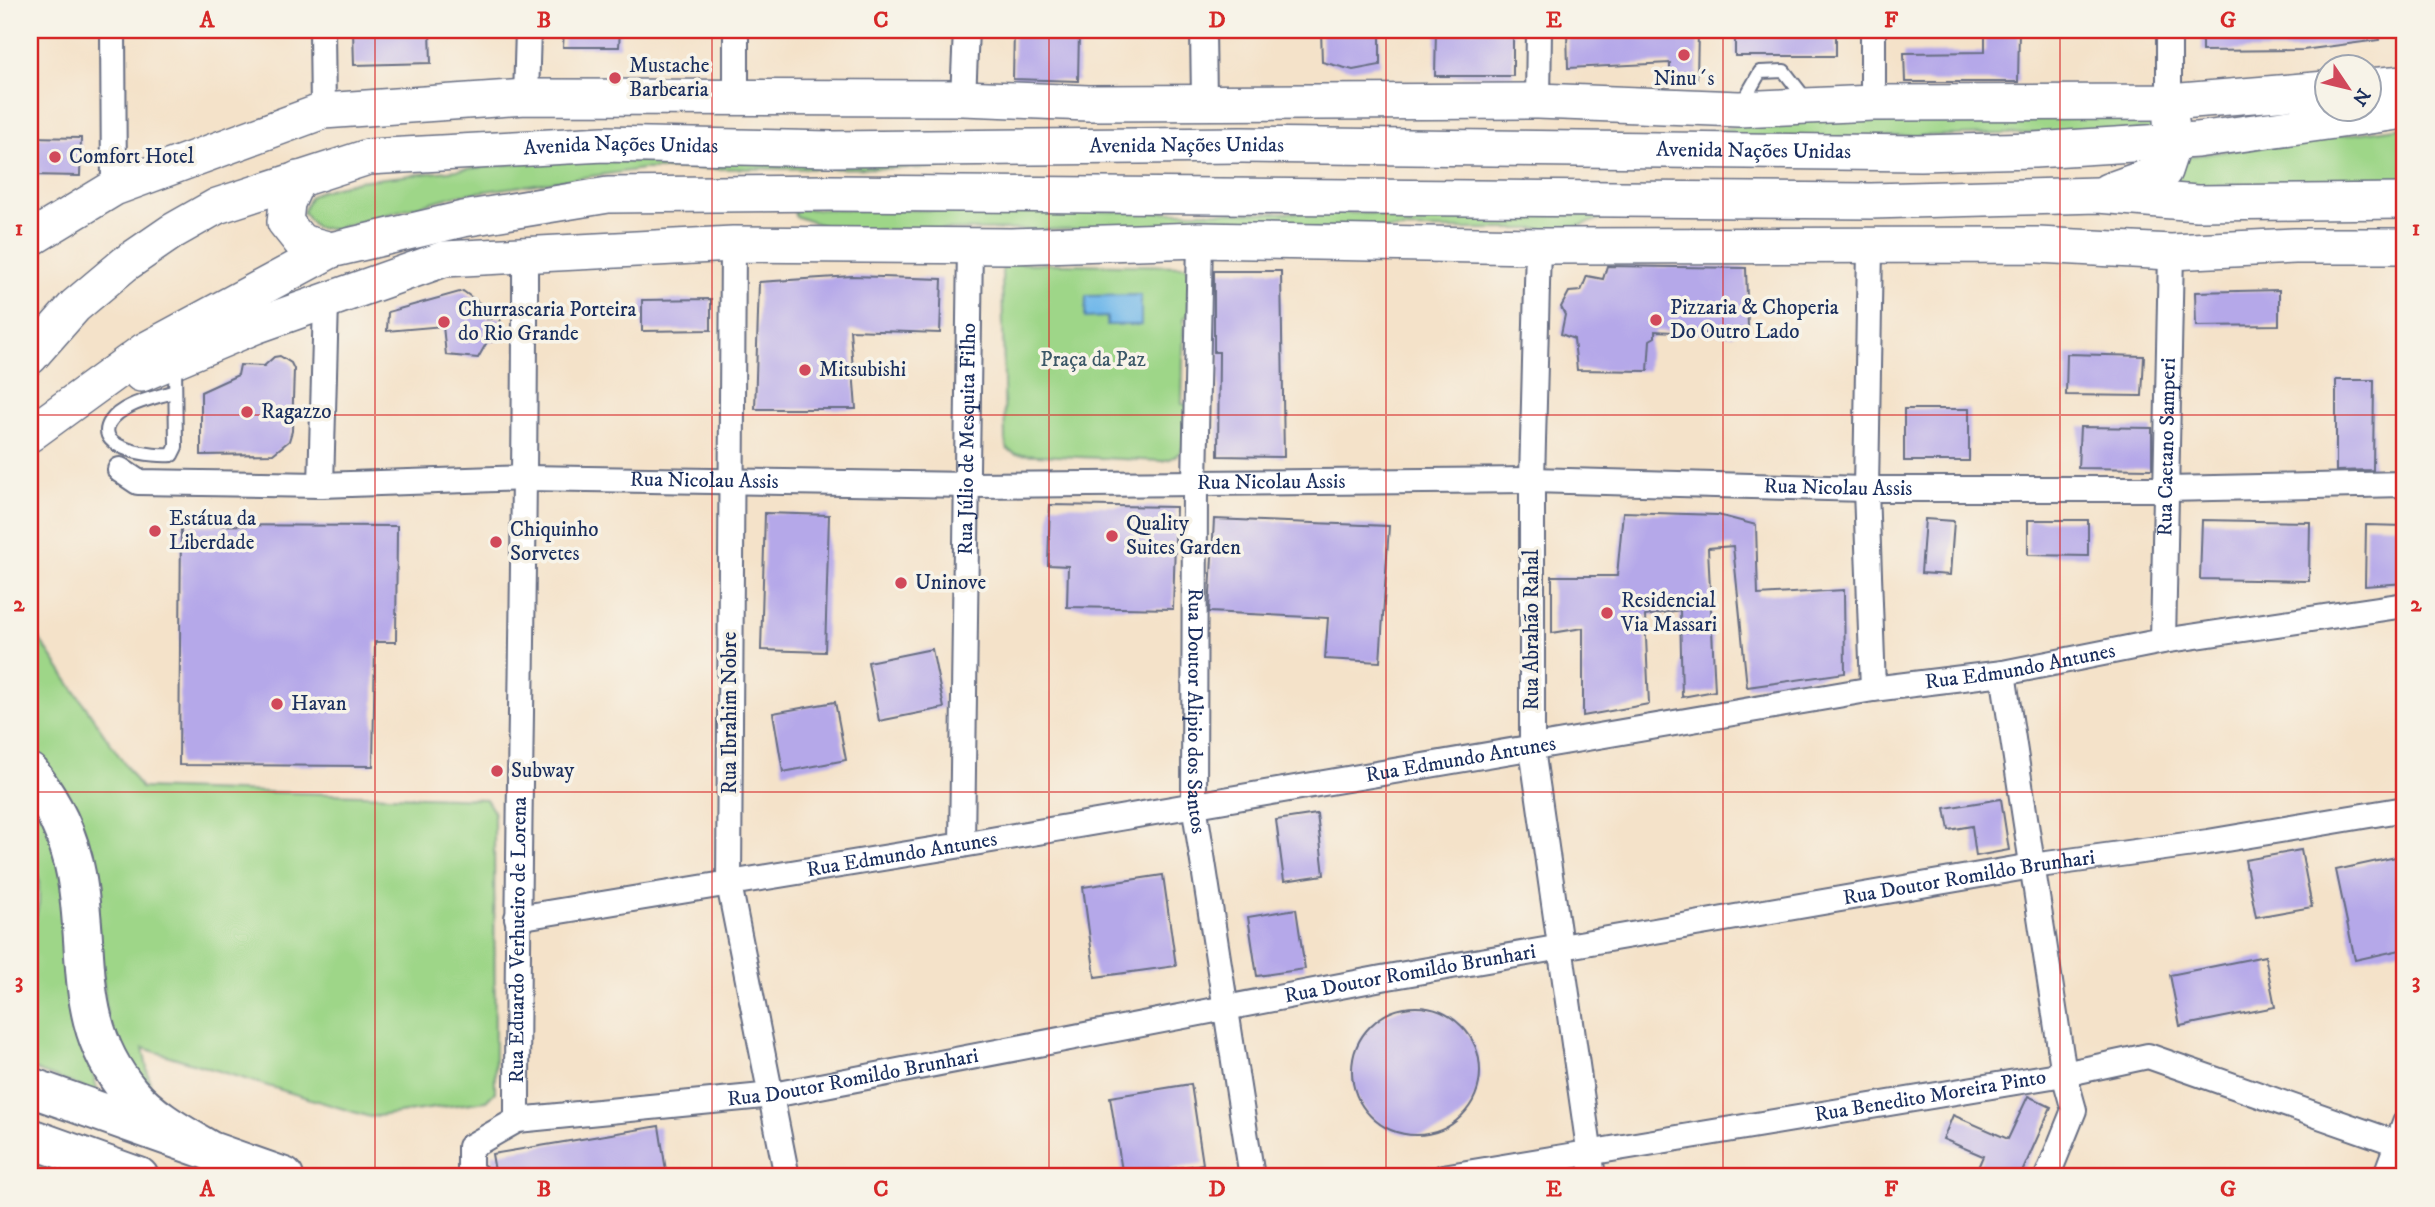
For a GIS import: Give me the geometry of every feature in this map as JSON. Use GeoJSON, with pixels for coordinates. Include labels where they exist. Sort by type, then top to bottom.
{"type":"FeatureCollection","features":[{"type":"Feature","properties":{"kind":"highway"},"geometry":{"type":"LineString","coordinates":[[30,773],[61,822],[71,851],[76,877],[86,997],[92,1026],[103,1052],[132,1095],[148,1110],[217,1155]]}},
{"type":"Feature","properties":{"kind":"highway"},"geometry":{"type":"LineString","coordinates":[[30,1087],[284,1177]]}},
{"type":"Feature","properties":{"kind":"highway"},"geometry":{"type":"LineString","coordinates":[[30,1138],[139,1177]]}},
{"type":"Feature","properties":{"kind":"main road","name":"Avenida Nações Unidas"},"geometry":{"type":"LineString","coordinates":[[30,357],[75,306],[125,264],[173,231],[217,206],[368,157],[604,144],[831,149],[1242,145],[1920,153],[2034,150],[2174,141],[2390,102],[2405,83]]}},
{"type":"Feature","properties":{"kind":"main road","name":"Avenida Nações Unidas"},"geometry":{"type":"LineString","coordinates":[[30,239],[114,188],[323,111],[526,97],[963,98],[1088,103],[1204,100],[1538,101],[1739,108],[1873,103],[2168,102],[2312,90]]}},
{"type":"Feature","properties":{"kind":"main road"},"geometry":{"type":"LineString","coordinates":[[604,144],[736,98]]}},
{"type":"Feature","properties":{"kind":"main road"},"geometry":{"type":"LineString","coordinates":[[830,192],[845,177],[951,178],[967,146],[963,98]]}},
{"type":"Feature","properties":{"kind":"main road"},"geometry":{"type":"LineString","coordinates":[[2098,195],[2164,171],[2174,141],[2168,102]]}},
{"type":"Feature","properties":{"kind":"main road"},"geometry":{"type":"LineString","coordinates":[[1088,103],[1242,145]]}},
{"type":"Feature","properties":{"kind":"main road"},"geometry":{"type":"LineString","coordinates":[[1602,150],[1739,108]]}},
{"type":"Feature","properties":{"kind":"main road"},"geometry":{"type":"LineString","coordinates":[[1870,247],[1871,201],[1877,176],[1920,153]]}},
{"type":"Feature","properties":{"kind":"main road"},"geometry":{"type":"LineString","coordinates":[[298,179],[287,203],[285,222],[301,242],[331,250]]}},
{"type":"Feature","properties":{"kind":"main road"},"geometry":{"type":"LineString","coordinates":[[30,434],[64,407],[176,333],[331,250],[463,219],[608,195],[830,192],[1011,196],[1871,201],[2098,195],[2197,203],[2405,201]]}},
{"type":"Feature","properties":{"kind":"main road"},"geometry":{"type":"LineString","coordinates":[[703,195],[848,244]]}},
{"type":"Feature","properties":{"kind":"main road"},"geometry":{"type":"LineString","coordinates":[[1948,198],[2038,245]]}},
{"type":"Feature","properties":{"kind":"main road"},"geometry":{"type":"LineString","coordinates":[[1550,246],[1685,199]]}},
{"type":"Feature","properties":{"kind":"main road"},"geometry":{"type":"LineString","coordinates":[[2295,246],[2405,215]]}},
{"type":"Feature","properties":{"kind":"main road"},"geometry":{"type":"LineString","coordinates":[[64,407],[175,376],[255,326],[444,259],[733,244],[1011,246],[1199,240],[1550,246],[2038,245],[2171,252],[2295,246],[2405,246]]}},
{"type":"Feature","properties":{"kind":"street"},"geometry":{"type":"LineString","coordinates":[[113,30],[114,188]]}},
{"type":"Feature","properties":{"kind":"street"},"geometry":{"type":"LineString","coordinates":[[322,30],[323,111]]}},
{"type":"Feature","properties":{"kind":"street"},"geometry":{"type":"LineString","coordinates":[[526,97],[528,30]]}},
{"type":"Feature","properties":{"kind":"street"},"geometry":{"type":"LineString","coordinates":[[736,30],[736,98]]}},
{"type":"Feature","properties":{"kind":"street"},"geometry":{"type":"LineString","coordinates":[[963,98],[965,30]]}},
{"type":"Feature","properties":{"kind":"street"},"geometry":{"type":"LineString","coordinates":[[1203,30],[1204,100]]}},
{"type":"Feature","properties":{"kind":"street"},"geometry":{"type":"LineString","coordinates":[[1538,101],[1539,30]]}},
{"type":"Feature","properties":{"kind":"street"},"geometry":{"type":"LineString","coordinates":[[1873,30],[1873,103]]}},
{"type":"Feature","properties":{"kind":"street"},"geometry":{"type":"LineString","coordinates":[[2168,102],[2169,30]]}},
{"type":"Feature","properties":{"kind":"street","name":"Rua Doutor Alipio dos Santos"},"geometry":{"type":"LineString","coordinates":[[1199,240],[1194,804],[1223,1006],[1252,1177]]}},
{"type":"Feature","properties":{"kind":"street","name":"Rua Ibrahim Nobre"},"geometry":{"type":"LineString","coordinates":[[733,244],[729,884],[773,1095],[787,1177]]}},
{"type":"Feature","properties":{"kind":"street","name":"Rua Júlio de Mesquita Filho"},"geometry":{"type":"LineString","coordinates":[[962,845],[969,485],[970,244]]}},
{"type":"Feature","properties":{"kind":"street","name":"Rua Abrahão Rahal"},"geometry":{"type":"LineString","coordinates":[[1550,246],[1532,480],[1532,749],[1591,1165]]}},
{"type":"Feature","properties":{"kind":"street"},"geometry":{"type":"LineString","coordinates":[[1870,247],[1866,489],[1873,689]]}},
{"type":"Feature","properties":{"kind":"street","name":"Rua Caetano Samperi"},"geometry":{"type":"LineString","coordinates":[[2163,641],[2171,252]]}},
{"type":"Feature","properties":{"kind":"street","name":"Rua Eduardo Verhueiro de Lorena"},"geometry":{"type":"LineString","coordinates":[[517,1120],[517,918],[526,478],[525,254]]}},
{"type":"Feature","properties":{"kind":"street"},"geometry":{"type":"LineString","coordinates":[[321,485],[326,302]]}},
{"type":"Feature","properties":{"kind":"street","name":"Rua Nicolau Assis"},"geometry":{"type":"LineString","coordinates":[[140,478],[321,485],[526,478],[969,485],[1532,480],[1866,489],[2167,489],[2405,484]]}},
{"type":"Feature","properties":{"kind":"street","name":"Rua Edmundo Antunes"},"geometry":{"type":"LineString","coordinates":[[517,918],[1532,749],[1873,689],[2003,673],[2163,641],[2405,605]]}},
{"type":"Feature","properties":{"kind":"street"},"geometry":{"type":"LineString","coordinates":[[2003,673],[2064,1074],[2074,1110],[2047,1177]]}},
{"type":"Feature","properties":{"kind":"street","name":"Rua Doutor Romildo Brunhari"},"geometry":{"type":"LineString","coordinates":[[478,1177],[470,1171],[470,1147],[517,1120],[773,1095],[1223,1006],[1560,947],[2032,866],[2401,812]]}},
{"type":"Feature","properties":{"kind":"street","name":"Rua Benedito Moreira Pinto"},"geometry":{"type":"LineString","coordinates":[[1443,1177],[1591,1165],[2148,1056],[2403,1137]]}},
{"type":"Feature","properties":{"kind":"street"},"geometry":{"type":"LineString","coordinates":[[2385,1177],[2403,1137]]}},
{"type":"Feature","properties":{"kind":"lane"},"geometry":{"type":"LineString","coordinates":[[175,376],[176,447],[172,455],[158,457],[133,453],[110,439],[110,422],[175,376]]}},
{"type":"Feature","properties":{"kind":"lane"},"geometry":{"type":"LineString","coordinates":[[140,478],[158,457]]}},
{"type":"Feature","properties":{"kind":"green space"},"geometry":{"type":"Polygon","coordinates":[[[2147,114],[2155,121],[2157,128],[2151,131],[1735,140],[1704,138],[1706,132],[1786,117],[2147,114]]]}},
{"type":"Feature","properties":{"kind":"green space"},"geometry":{"type":"Polygon","coordinates":[[[2405,127],[2405,186],[2170,186],[2183,157],[2405,127]]]}},
{"type":"Feature","properties":{"kind":"green space"},"geometry":{"type":"Polygon","coordinates":[[[537,161],[945,162],[939,168],[643,169],[458,195],[333,229],[316,228],[303,212],[310,197],[318,192],[358,181],[537,161]]]}},
{"type":"Feature","properties":{"kind":"green space"},"geometry":{"type":"Polygon","coordinates":[[[794,209],[1612,215],[1570,229],[835,230],[795,216],[794,209]]]}},
{"type":"Feature","properties":{"kind":"green space","name":"Praça da Paz"},"geometry":{"type":"Polygon","coordinates":[[[1005,263],[1186,266],[1191,275],[1189,316],[1184,317],[1182,404],[1189,405],[1186,440],[1179,454],[1162,461],[1016,454],[1008,450],[1005,441],[1002,271],[1005,263]]]}},
{"type":"Feature","properties":{"kind":"green space"},"geometry":{"type":"Polygon","coordinates":[[[30,625],[141,788],[486,799],[494,812],[495,1092],[486,1101],[370,1117],[143,1048],[154,1105],[109,1040],[92,870],[84,830],[70,796],[30,744],[30,625]]]}},
{"type":"Feature","properties":{"kind":"green space"},"geometry":{"type":"Polygon","coordinates":[[[30,789],[57,838],[81,1026],[98,1093],[30,1068],[30,941],[39,903],[39,880],[30,841],[30,789]]]}},
{"type":"Feature","properties":{"kind":"green space"},"geometry":{"type":"Polygon","coordinates":[[[30,1152],[100,1177],[30,1177],[30,1152]]]}},
{"type":"Feature","properties":{"kind":"water"},"geometry":{"type":"Polygon","coordinates":[[[1141,295],[1141,325],[1107,325],[1107,317],[1085,318],[1086,296],[1141,295]]]}},
{"type":"Feature","properties":{"kind":"building"},"geometry":{"type":"Polygon","coordinates":[[[353,30],[430,30],[431,63],[354,65],[353,30]]]}},
{"type":"Feature","properties":{"kind":"building"},"geometry":{"type":"Polygon","coordinates":[[[564,30],[620,30],[619,47],[563,47],[564,30]]]}},
{"type":"Feature","properties":{"kind":"building"},"geometry":{"type":"Polygon","coordinates":[[[1321,30],[1380,30],[1380,65],[1353,70],[1322,62],[1321,30]]]}},
{"type":"Feature","properties":{"kind":"building"},"geometry":{"type":"Polygon","coordinates":[[[1436,30],[1513,30],[1513,76],[1435,76],[1436,30]]]}},
{"type":"Feature","properties":{"kind":"building"},"geometry":{"type":"Polygon","coordinates":[[[1567,30],[1698,30],[1697,80],[1670,80],[1670,63],[1568,68],[1567,30]]]}},
{"type":"Feature","properties":{"kind":"building"},"geometry":{"type":"Polygon","coordinates":[[[1735,30],[1836,30],[1836,56],[1735,56],[1735,30]]]}},
{"type":"Feature","properties":{"kind":"building"},"geometry":{"type":"Polygon","coordinates":[[[1985,30],[2019,30],[2018,82],[1905,82],[1904,53],[1985,52],[1985,30]]]}},
{"type":"Feature","properties":{"kind":"building"},"geometry":{"type":"Polygon","coordinates":[[[2202,30],[2378,30],[2379,40],[2303,50],[2202,51],[2202,30]]]}},
{"type":"Feature","properties":{"kind":"building"},"geometry":{"type":"Polygon","coordinates":[[[1014,31],[1079,32],[1078,81],[1013,79],[1014,31]]]}},
{"type":"Feature","properties":{"kind":"building","name":"Comfort Hotel"},"geometry":{"type":"Polygon","coordinates":[[[30,137],[81,138],[80,176],[30,175],[30,137]]]}},
{"type":"Feature","properties":{"kind":"building","name":"Pizzaria & Choperia Do Outro Lado"},"geometry":{"type":"Polygon","coordinates":[[[1607,266],[1746,268],[1748,328],[1732,335],[1655,331],[1655,337],[1650,340],[1648,371],[1577,370],[1574,339],[1561,334],[1565,315],[1561,307],[1569,292],[1581,291],[1587,276],[1603,279],[1607,266]]]}},
{"type":"Feature","properties":{"kind":"building"},"geometry":{"type":"Polygon","coordinates":[[[1214,271],[1281,271],[1284,457],[1218,456],[1219,352],[1214,352],[1214,271]]]}},
{"type":"Feature","properties":{"kind":"building","name":"Mitsubishi"},"geometry":{"type":"Polygon","coordinates":[[[852,276],[942,279],[940,333],[850,330],[856,409],[755,409],[759,282],[852,276]]]}},
{"type":"Feature","properties":{"kind":"building"},"geometry":{"type":"Polygon","coordinates":[[[2279,290],[2279,325],[2196,326],[2195,292],[2279,290]]]}},
{"type":"Feature","properties":{"kind":"building","name":"Churrascaria Porteira do Rio Grande"},"geometry":{"type":"Polygon","coordinates":[[[463,291],[486,308],[487,319],[500,317],[503,340],[487,342],[478,358],[446,355],[443,326],[387,331],[388,312],[463,291]]]}},
{"type":"Feature","properties":{"kind":"building"},"geometry":{"type":"Polygon","coordinates":[[[711,299],[711,330],[642,331],[642,300],[711,299]]]}},
{"type":"Feature","properties":{"kind":"building"},"geometry":{"type":"Polygon","coordinates":[[[2067,354],[2144,356],[2142,396],[2066,395],[2067,354]]]}},
{"type":"Feature","properties":{"kind":"building","name":"Ragazzo"},"geometry":{"type":"Polygon","coordinates":[[[280,356],[291,363],[294,369],[292,431],[289,441],[273,454],[201,455],[201,392],[238,375],[240,365],[264,366],[274,357],[280,356]]]}},
{"type":"Feature","properties":{"kind":"building"},"geometry":{"type":"Polygon","coordinates":[[[2336,380],[2374,380],[2373,470],[2336,471],[2336,380]]]}},
{"type":"Feature","properties":{"kind":"building"},"geometry":{"type":"Polygon","coordinates":[[[1904,409],[1969,409],[1969,461],[1904,461],[1904,409]]]}},
{"type":"Feature","properties":{"kind":"building"},"geometry":{"type":"Polygon","coordinates":[[[2080,427],[2152,428],[2152,469],[2078,468],[2080,427]]]}},
{"type":"Feature","properties":{"kind":"building","name":"Quality Suites Garden"},"geometry":{"type":"Polygon","coordinates":[[[1050,505],[1176,507],[1173,609],[1067,607],[1068,566],[1048,565],[1050,505]]]}},
{"type":"Feature","properties":{"kind":"building","name":"Residencial Via Massari"},"geometry":{"type":"Polygon","coordinates":[[[1623,512],[1718,515],[1756,525],[1758,595],[1844,590],[1845,673],[1747,687],[1733,546],[1708,548],[1715,691],[1682,697],[1680,610],[1645,616],[1649,704],[1583,716],[1583,628],[1552,633],[1552,576],[1617,576],[1623,512]]]}},
{"type":"Feature","properties":{"kind":"building"},"geometry":{"type":"Polygon","coordinates":[[[765,513],[829,515],[825,652],[761,650],[765,513]]]}},
{"type":"Feature","properties":{"kind":"building"},"geometry":{"type":"Polygon","coordinates":[[[1214,519],[1389,526],[1380,662],[1325,659],[1328,618],[1209,612],[1214,519]]]}},
{"type":"Feature","properties":{"kind":"building"},"geometry":{"type":"Polygon","coordinates":[[[1925,519],[1954,521],[1950,575],[1921,573],[1925,519]]]}},
{"type":"Feature","properties":{"kind":"building"},"geometry":{"type":"Polygon","coordinates":[[[2028,520],[2088,520],[2088,556],[2028,555],[2028,520]]]}},
{"type":"Feature","properties":{"kind":"building"},"geometry":{"type":"Polygon","coordinates":[[[2202,520],[2310,522],[2309,581],[2200,579],[2202,520]]]}},
{"type":"Feature","properties":{"kind":"building","name":"Havan"},"geometry":{"type":"Polygon","coordinates":[[[181,525],[397,526],[396,642],[375,642],[373,766],[179,765],[181,525]]]}},
{"type":"Feature","properties":{"kind":"building"},"geometry":{"type":"Polygon","coordinates":[[[2366,525],[2405,526],[2405,583],[2365,586],[2366,525]]]}},
{"type":"Feature","properties":{"kind":"building"},"geometry":{"type":"Polygon","coordinates":[[[932,649],[944,708],[879,721],[868,662],[932,649]]]}},
{"type":"Feature","properties":{"kind":"building"},"geometry":{"type":"Polygon","coordinates":[[[835,702],[846,760],[783,772],[773,713],[835,702]]]}},
{"type":"Feature","properties":{"kind":"building"},"geometry":{"type":"Polygon","coordinates":[[[2001,799],[2009,850],[1976,856],[1972,826],[1949,830],[1945,808],[2001,799]]]}},
{"type":"Feature","properties":{"kind":"building"},"geometry":{"type":"Polygon","coordinates":[[[1317,814],[1324,875],[1284,881],[1276,820],[1317,814]]]}},
{"type":"Feature","properties":{"kind":"building"},"geometry":{"type":"Polygon","coordinates":[[[2301,850],[2312,907],[2256,917],[2245,860],[2301,850]]]}},
{"type":"Feature","properties":{"kind":"building"},"geometry":{"type":"Polygon","coordinates":[[[2405,855],[2405,949],[2355,960],[2336,870],[2405,855]]]}},
{"type":"Feature","properties":{"kind":"building"},"geometry":{"type":"Polygon","coordinates":[[[1163,875],[1176,966],[1095,977],[1083,887],[1163,875]]]}},
{"type":"Feature","properties":{"kind":"building"},"geometry":{"type":"Polygon","coordinates":[[[1296,909],[1305,969],[1257,976],[1248,917],[1296,909]]]}},
{"type":"Feature","properties":{"kind":"building"},"geometry":{"type":"Polygon","coordinates":[[[2265,956],[2275,1007],[2180,1026],[2170,975],[2265,956]]]}},
{"type":"Feature","properties":{"kind":"building"},"geometry":{"type":"Polygon","coordinates":[[[1416,1007],[1440,1012],[1461,1026],[1475,1047],[1480,1071],[1475,1095],[1461,1116],[1440,1130],[1416,1135],[1392,1130],[1371,1116],[1357,1095],[1352,1071],[1357,1047],[1371,1026],[1392,1012],[1416,1007]]]}},
{"type":"Feature","properties":{"kind":"building"},"geometry":{"type":"Polygon","coordinates":[[[1191,1084],[1203,1164],[1123,1177],[1110,1097],[1191,1084]]]}},
{"type":"Feature","properties":{"kind":"building"},"geometry":{"type":"Polygon","coordinates":[[[2028,1096],[2051,1107],[2020,1177],[1974,1177],[1983,1156],[1943,1139],[1953,1115],[2008,1139],[2028,1096]]]}},
{"type":"Feature","properties":{"kind":"building"},"geometry":{"type":"Polygon","coordinates":[[[659,1126],[667,1177],[496,1177],[492,1154],[659,1126]]]}},
{"type":"Feature","properties":{"kind":"place","name":"Ninu´s"},"geometry":{"type":"Point","coordinates":[1684,55]}},
{"type":"Feature","properties":{"kind":"place","name":"Mustache Barbearia"},"geometry":{"type":"Point","coordinates":[615,78]}},
{"type":"Feature","properties":{"kind":"place","name":"Comfort Hotel"},"geometry":{"type":"Point","coordinates":[55,157]}},
{"type":"Feature","properties":{"kind":"place","name":"Pizzaria & Choperia Do Outro Lado"},"geometry":{"type":"Point","coordinates":[1656,320]}},
{"type":"Feature","properties":{"kind":"place","name":"Churrascaria Porteira do Rio Grande"},"geometry":{"type":"Point","coordinates":[444,322]}},
{"type":"Feature","properties":{"kind":"place","name":"Mitsubishi"},"geometry":{"type":"Point","coordinates":[805,370]}},
{"type":"Feature","properties":{"kind":"place","name":"Ragazzo"},"geometry":{"type":"Point","coordinates":[247,412]}},
{"type":"Feature","properties":{"kind":"place","name":"Estátua da Liberdade"},"geometry":{"type":"Point","coordinates":[155,531]}},
{"type":"Feature","properties":{"kind":"place","name":"Quality Suites Garden"},"geometry":{"type":"Point","coordinates":[1112,536]}},
{"type":"Feature","properties":{"kind":"place","name":"Chiquinho Sorvetes"},"geometry":{"type":"Point","coordinates":[496,542]}},
{"type":"Feature","properties":{"kind":"place","name":"Uninove"},"geometry":{"type":"Point","coordinates":[901,583]}},
{"type":"Feature","properties":{"kind":"place","name":"Residencial Via Massari"},"geometry":{"type":"Point","coordinates":[1607,613]}},
{"type":"Feature","properties":{"kind":"place","name":"Havan"},"geometry":{"type":"Point","coordinates":[277,704]}},
{"type":"Feature","properties":{"kind":"place","name":"Subway"},"geometry":{"type":"Point","coordinates":[497,771]}}]}
